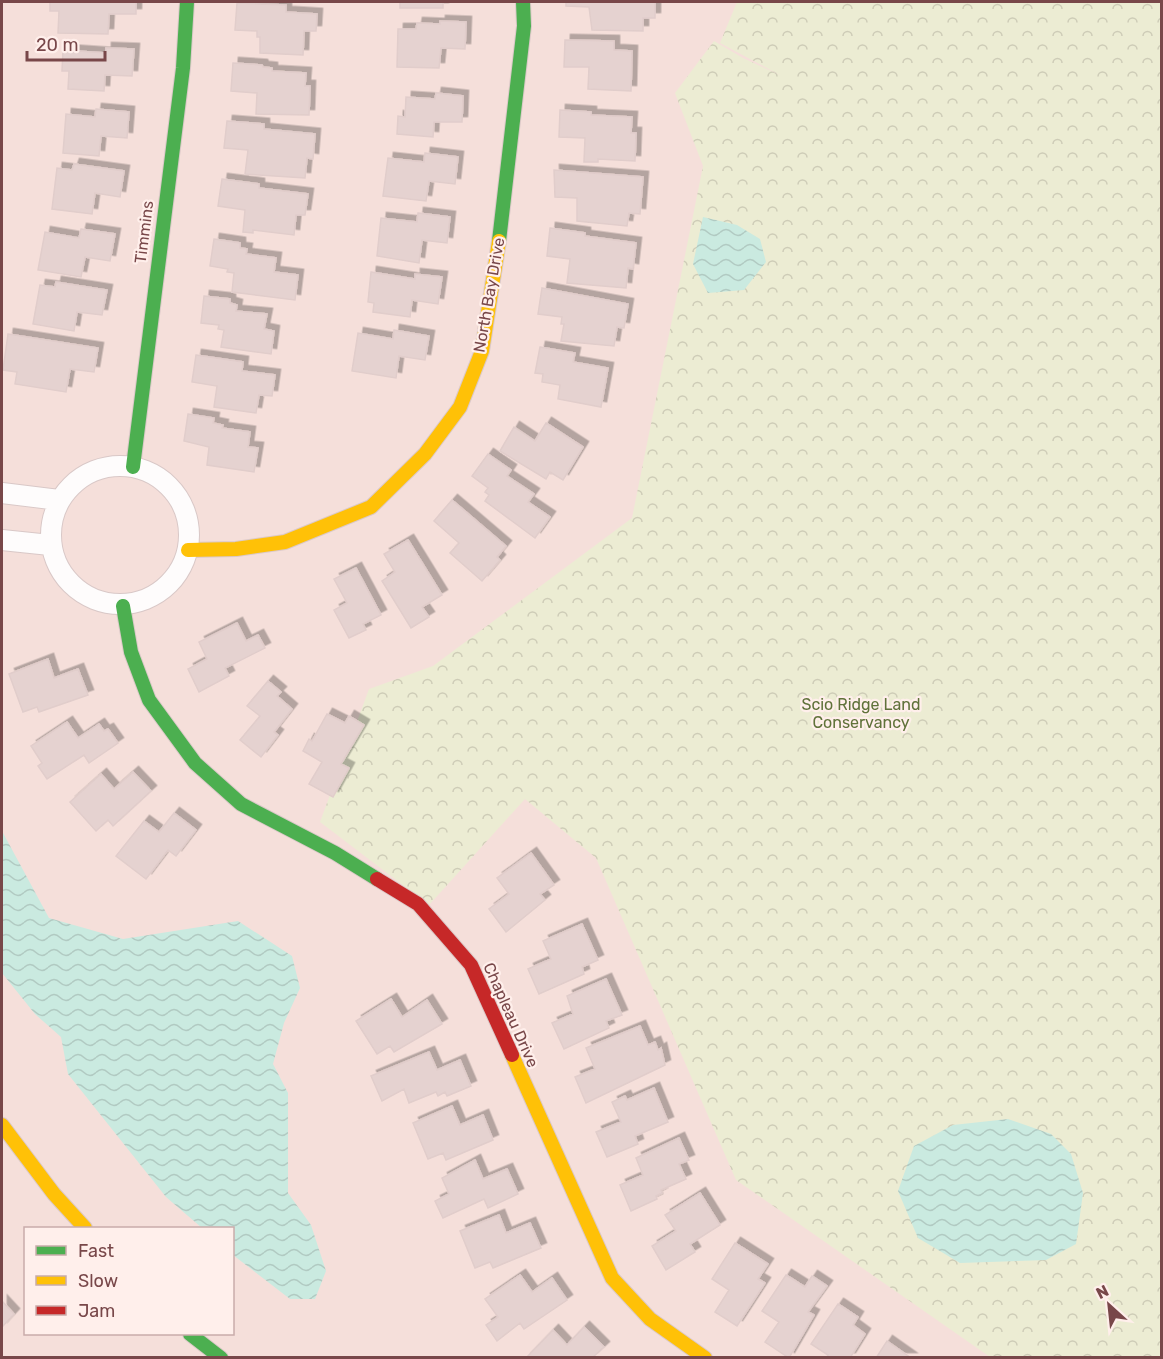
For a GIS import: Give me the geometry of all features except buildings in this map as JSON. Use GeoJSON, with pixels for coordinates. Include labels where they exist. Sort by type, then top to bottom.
{"type":"FeatureCollection","features":[{"type":"Feature","properties":{"kind":"street","name":"Timmins"},"geometry":{"type":"LineString","coordinates":[[133,467],[183,68],[187,2]]}},
{"type":"Feature","properties":{"kind":"street","name":"North Bay Drive"},"geometry":{"type":"LineString","coordinates":[[188,550],[236,549],[285,542],[371,507],[425,454],[460,407],[482,351],[496,265],[524,26],[523,2]]}},
{"type":"Feature","properties":{"kind":"street"},"geometry":{"type":"LineString","coordinates":[[104,467],[133,467],[154,474],[171,488],[183,506],[189,527],[188,550],[180,571],[165,588],[145,600],[123,606],[89,598],[63,577],[50,545],[51,522],[59,500],[78,479],[104,467]]}},
{"type":"Feature","properties":{"kind":"street"},"geometry":{"type":"LineString","coordinates":[[2,493],[59,500]]}},
{"type":"Feature","properties":{"kind":"street"},"geometry":{"type":"LineString","coordinates":[[2,540],[50,545]]}},
{"type":"Feature","properties":{"kind":"street","name":"Chapleau Drive"},"geometry":{"type":"LineString","coordinates":[[123,606],[131,652],[149,700],[195,762],[241,804],[335,853],[418,904],[471,965],[612,1278],[650,1319],[705,1358]]}},
{"type":"Feature","properties":{"kind":"street"},"geometry":{"type":"LineString","coordinates":[[2,1125],[54,1194],[84,1227]]}},
{"type":"Feature","properties":{"kind":"street"},"geometry":{"type":"LineString","coordinates":[[191,1335],[221,1358]]}},
{"type":"Feature","properties":{"kind":"shaded area"},"geometry":{"type":"Polygon","coordinates":[[[2,2],[854,2],[1161,1357],[2,1358],[2,2]]]}},
{"type":"Feature","properties":{"kind":"green space","name":"Scio Ridge Land Conservancy"},"geometry":{"type":"Polygon","coordinates":[[[737,2],[1161,2],[1161,1357],[990,1357],[736,1180],[596,858],[525,799],[429,905],[320,822],[369,689],[433,666],[632,518],[703,166],[675,93],[714,41],[743,58],[780,75],[720,43],[737,2]]]}},
{"type":"Feature","properties":{"kind":"water"},"geometry":{"type":"Polygon","coordinates":[[[703,217],[737,225],[760,239],[766,262],[744,290],[708,293],[693,264],[703,217]]]}},
{"type":"Feature","properties":{"kind":"water"},"geometry":{"type":"Polygon","coordinates":[[[2,831],[49,918],[123,939],[238,921],[292,956],[300,988],[284,1023],[273,1064],[288,1093],[288,1193],[311,1225],[326,1271],[315,1299],[290,1299],[234,1256],[234,1227],[201,1227],[166,1197],[68,1074],[61,1037],[35,1014],[2,973],[2,831]]]}},
{"type":"Feature","properties":{"kind":"water"},"geometry":{"type":"Polygon","coordinates":[[[1008,1119],[1051,1134],[1071,1154],[1083,1193],[1076,1244],[1046,1260],[960,1263],[918,1238],[898,1191],[914,1146],[953,1125],[1008,1119]]]}},
{"type":"Feature","properties":{"kind":"traffic: fast"},"geometry":{"type":"LineString","coordinates":[[133,467],[183,68],[187,2]]}},
{"type":"Feature","properties":{"kind":"traffic: fast"},"geometry":{"type":"LineString","coordinates":[[499,241],[524,26],[523,2]]}},
{"type":"Feature","properties":{"kind":"traffic: fast"},"geometry":{"type":"LineString","coordinates":[[123,606],[131,652],[149,700],[195,763],[241,804],[335,853],[377,879]]}},
{"type":"Feature","properties":{"kind":"traffic: fast"},"geometry":{"type":"LineString","coordinates":[[191,1335],[221,1358]]}},
{"type":"Feature","properties":{"kind":"traffic: slow"},"geometry":{"type":"LineString","coordinates":[[188,550],[236,549],[285,542],[371,507],[425,454],[460,407],[482,351],[499,241]]}},
{"type":"Feature","properties":{"kind":"traffic: slow"},"geometry":{"type":"LineString","coordinates":[[512,1055],[612,1278],[650,1319],[705,1358]]}},
{"type":"Feature","properties":{"kind":"traffic: slow"},"geometry":{"type":"LineString","coordinates":[[2,1125],[54,1194],[84,1227]]}},
{"type":"Feature","properties":{"kind":"traffic: jam"},"geometry":{"type":"LineString","coordinates":[[377,879],[418,904],[471,965],[512,1055]]}}]}
